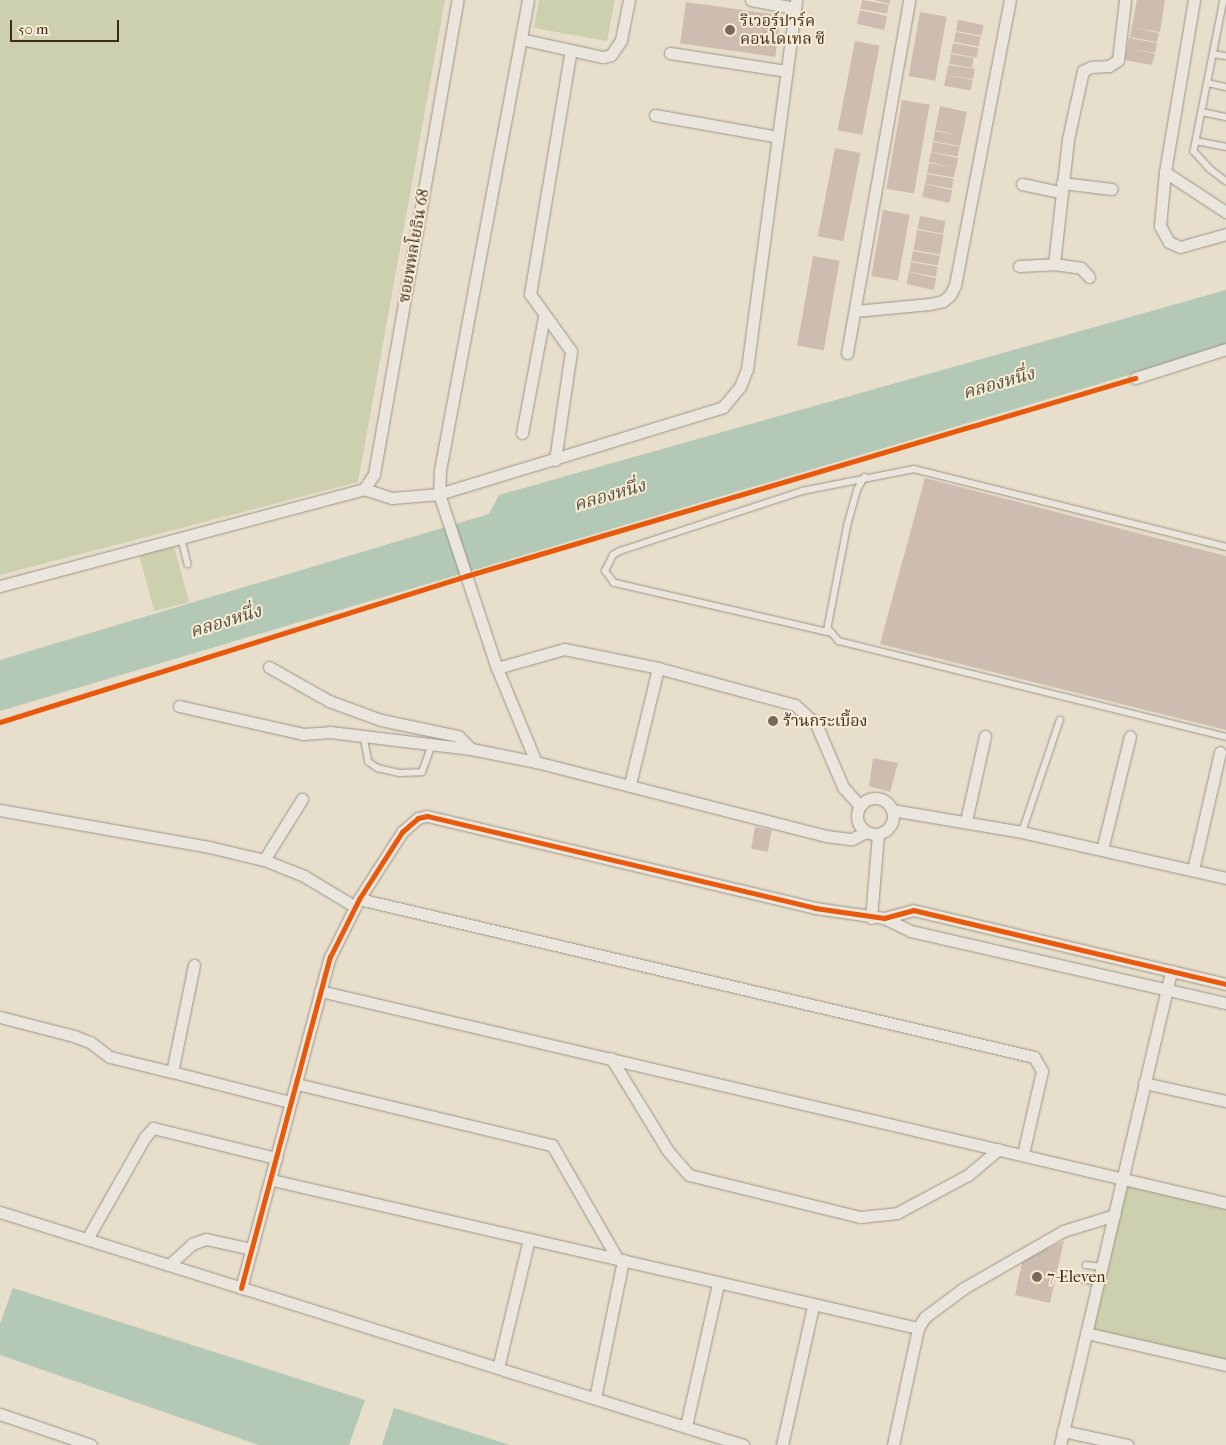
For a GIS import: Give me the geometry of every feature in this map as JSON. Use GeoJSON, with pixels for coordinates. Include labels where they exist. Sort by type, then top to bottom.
{"type":"FeatureCollection","features":[{"type":"Feature","properties":{"kind":"street","name":"ซอยพหลโยธิน 68"},"geometry":{"type":"LineString","coordinates":[[364,489],[374,474],[458,0]]}},
{"type":"Feature","properties":{"kind":"street"},"geometry":{"type":"LineString","coordinates":[[528,0],[440,471],[439,494],[497,668],[536,762]]}},
{"type":"Feature","properties":{"kind":"street"},"geometry":{"type":"LineString","coordinates":[[520,39],[603,57],[611,55],[621,40],[629,0]]}},
{"type":"Feature","properties":{"kind":"street"},"geometry":{"type":"LineString","coordinates":[[0,586],[182,540],[364,489],[392,498],[439,494],[711,413],[733,398],[747,368],[795,4],[751,0]]}},
{"type":"Feature","properties":{"kind":"street"},"geometry":{"type":"LineString","coordinates":[[847,352],[909,0]]}},
{"type":"Feature","properties":{"kind":"street"},"geometry":{"type":"LineString","coordinates":[[855,311],[930,304],[943,301],[950,295],[955,285],[1010,0]]}},
{"type":"Feature","properties":{"kind":"street"},"geometry":{"type":"LineString","coordinates":[[1054,264],[1062,188],[1083,72],[1091,67],[1109,66],[1118,60],[1125,0]]}},
{"type":"Feature","properties":{"kind":"street"},"geometry":{"type":"LineString","coordinates":[[1194,0],[1165,172],[1160,226],[1169,242],[1180,247],[1226,234]]}},
{"type":"Feature","properties":{"kind":"street"},"geometry":{"type":"LineString","coordinates":[[555,460],[571,350],[562,335],[544,317],[530,294],[571,50]]}},
{"type":"Feature","properties":{"kind":"street"},"geometry":{"type":"LineString","coordinates":[[670,53],[786,71]]}},
{"type":"Feature","properties":{"kind":"street"},"geometry":{"type":"LineString","coordinates":[[655,115],[778,137]]}},
{"type":"Feature","properties":{"kind":"street"},"geometry":{"type":"LineString","coordinates":[[1165,172],[1226,212]]}},
{"type":"Feature","properties":{"kind":"street"},"geometry":{"type":"LineString","coordinates":[[1022,184],[1062,188],[1112,189]]}},
{"type":"Feature","properties":{"kind":"street"},"geometry":{"type":"LineString","coordinates":[[1019,266],[1054,264],[1081,268],[1088,277]]}},
{"type":"Feature","properties":{"kind":"street"},"geometry":{"type":"LineString","coordinates":[[522,433],[544,317]]}},
{"type":"Feature","properties":{"kind":"street"},"geometry":{"type":"LineString","coordinates":[[1135,378],[1226,349]]}},
{"type":"Feature","properties":{"kind":"street"},"geometry":{"type":"LineString","coordinates":[[497,668],[564,649],[658,668],[788,703],[805,710],[821,732],[843,786],[860,806],[858,823],[872,833]]}},
{"type":"Feature","properties":{"kind":"street"},"geometry":{"type":"LineString","coordinates":[[269,667],[328,701],[381,720],[458,736],[471,749]]}},
{"type":"Feature","properties":{"kind":"street"},"geometry":{"type":"LineString","coordinates":[[630,784],[658,668]]}},
{"type":"Feature","properties":{"kind":"street"},"geometry":{"type":"LineString","coordinates":[[179,706],[274,729],[432,744],[471,749],[536,762],[630,784],[826,836],[852,839],[872,833],[890,825],[892,810]]}},
{"type":"Feature","properties":{"kind":"street"},"geometry":{"type":"LineString","coordinates":[[966,821],[986,736]]}},
{"type":"Feature","properties":{"kind":"street"},"geometry":{"type":"LineString","coordinates":[[1102,850],[1130,736]]}},
{"type":"Feature","properties":{"kind":"street"},"geometry":{"type":"LineString","coordinates":[[1193,870],[1220,752]]}},
{"type":"Feature","properties":{"kind":"street"},"geometry":{"type":"LineString","coordinates":[[860,806],[874,798],[885,802],[892,810],[966,821],[1022,832],[1226,878]]}},
{"type":"Feature","properties":{"kind":"street"},"geometry":{"type":"LineString","coordinates":[[264,860],[302,799]]}},
{"type":"Feature","properties":{"kind":"street"},"geometry":{"type":"LineString","coordinates":[[0,810],[209,846],[264,860],[304,876],[356,903],[1034,1057],[1042,1071],[1023,1154]]}},
{"type":"Feature","properties":{"kind":"street"},"geometry":{"type":"LineString","coordinates":[[242,1288],[272,1180],[290,1102],[297,1084],[320,991],[338,938],[356,903],[408,824],[427,816],[815,908],[872,918],[884,918],[913,910],[1226,984]]}},
{"type":"Feature","properties":{"kind":"street"},"geometry":{"type":"LineString","coordinates":[[872,833],[872,918]]}},
{"type":"Feature","properties":{"kind":"street"},"geometry":{"type":"LineString","coordinates":[[884,918],[912,931],[1226,1002]]}},
{"type":"Feature","properties":{"kind":"street"},"geometry":{"type":"LineString","coordinates":[[172,1072],[194,965]]}},
{"type":"Feature","properties":{"kind":"street"},"geometry":{"type":"LineString","coordinates":[[1060,1445],[1171,971]]}},
{"type":"Feature","properties":{"kind":"street"},"geometry":{"type":"LineString","coordinates":[[320,991],[1226,1203]]}},
{"type":"Feature","properties":{"kind":"street"},"geometry":{"type":"LineString","coordinates":[[0,1017],[74,1036],[90,1042],[110,1057],[290,1102]]}},
{"type":"Feature","properties":{"kind":"street"},"geometry":{"type":"LineString","coordinates":[[611,1058],[668,1151],[689,1175],[860,1217],[897,1214],[968,1175],[999,1149]]}},
{"type":"Feature","properties":{"kind":"street"},"geometry":{"type":"LineString","coordinates":[[1144,1083],[1226,1101]]}},
{"type":"Feature","properties":{"kind":"street"},"geometry":{"type":"LineString","coordinates":[[297,1084],[552,1145],[620,1259],[595,1398]]}},
{"type":"Feature","properties":{"kind":"street"},"geometry":{"type":"LineString","coordinates":[[87,1239],[145,1137],[153,1128],[276,1158]]}},
{"type":"Feature","properties":{"kind":"street"},"geometry":{"type":"LineString","coordinates":[[272,1180],[620,1259],[813,1306],[918,1328]]}},
{"type":"Feature","properties":{"kind":"street"},"geometry":{"type":"LineString","coordinates":[[0,1212],[743,1445]]}},
{"type":"Feature","properties":{"kind":"street"},"geometry":{"type":"LineString","coordinates":[[893,1445],[918,1328],[936,1308],[964,1288],[1063,1231],[1115,1215]]}},
{"type":"Feature","properties":{"kind":"street"},"geometry":{"type":"LineString","coordinates":[[169,1265],[192,1244],[206,1239],[252,1250]]}},
{"type":"Feature","properties":{"kind":"street"},"geometry":{"type":"LineString","coordinates":[[498,1368],[529,1239]]}},
{"type":"Feature","properties":{"kind":"street"},"geometry":{"type":"LineString","coordinates":[[686,1426],[718,1284]]}},
{"type":"Feature","properties":{"kind":"street"},"geometry":{"type":"LineString","coordinates":[[782,1445],[813,1306]]}},
{"type":"Feature","properties":{"kind":"street"},"geometry":{"type":"LineString","coordinates":[[1086,1333],[1226,1366]]}},
{"type":"Feature","properties":{"kind":"street"},"geometry":{"type":"LineString","coordinates":[[0,1414],[91,1445]]}},
{"type":"Feature","properties":{"kind":"street"},"geometry":{"type":"LineString","coordinates":[[1063,1431],[1128,1445]]}},
{"type":"Feature","properties":{"kind":"lane"},"geometry":{"type":"LineString","coordinates":[[1224,0],[1223,25],[1213,54],[1196,141],[1196,154],[1219,178],[1226,180]]}},
{"type":"Feature","properties":{"kind":"lane"},"geometry":{"type":"LineString","coordinates":[[1213,54],[1226,56]]}},
{"type":"Feature","properties":{"kind":"lane"},"geometry":{"type":"LineString","coordinates":[[1208,83],[1226,87]]}},
{"type":"Feature","properties":{"kind":"lane"},"geometry":{"type":"LineString","coordinates":[[1202,112],[1226,117]]}},
{"type":"Feature","properties":{"kind":"lane"},"geometry":{"type":"LineString","coordinates":[[1196,141],[1226,147]]}},
{"type":"Feature","properties":{"kind":"lane"},"geometry":{"type":"LineString","coordinates":[[1226,547],[914,469],[865,477],[802,491],[620,551],[613,555],[605,571],[614,583],[637,590],[830,633],[844,644],[1226,737]]}},
{"type":"Feature","properties":{"kind":"lane"},"geometry":{"type":"LineString","coordinates":[[830,633],[848,524],[858,489],[865,477]]}},
{"type":"Feature","properties":{"kind":"lane"},"geometry":{"type":"LineString","coordinates":[[182,540],[188,564]]}},
{"type":"Feature","properties":{"kind":"lane"},"geometry":{"type":"LineString","coordinates":[[1022,832],[1060,720]]}},
{"type":"Feature","properties":{"kind":"lane"},"geometry":{"type":"LineString","coordinates":[[364,737],[369,762],[378,768],[399,773],[422,772],[432,744]]}},
{"type":"Feature","properties":{"kind":"lane"},"geometry":{"type":"LineString","coordinates":[[1086,1265],[1102,1267]]}},
{"type":"Feature","properties":{"kind":"lane"},"geometry":{"type":"LineString","coordinates":[[1082,1279],[1098,1282]]}},
{"type":"Feature","properties":{"kind":"shaded area"},"geometry":{"type":"Polygon","coordinates":[[[0,0],[445,0],[358,482],[0,575],[0,0]]]}},
{"type":"Feature","properties":{"kind":"shaded area"},"geometry":{"type":"Polygon","coordinates":[[[539,0],[615,0],[607,41],[534,28],[539,0]]]}},
{"type":"Feature","properties":{"kind":"shaded area"},"geometry":{"type":"Polygon","coordinates":[[[174,546],[189,602],[154,611],[139,555],[174,546]]]}},
{"type":"Feature","properties":{"kind":"shaded area"},"geometry":{"type":"Polygon","coordinates":[[[1125,1179],[1226,1200],[1226,1363],[1092,1332],[1125,1179]]]}},
{"type":"Feature","properties":{"kind":"water","name":"คลองหนึ่ง"},"geometry":{"type":"Polygon","coordinates":[[[1226,290],[1226,346],[0,711],[0,660],[489,514],[499,495],[1226,290]]]}},
{"type":"Feature","properties":{"kind":"water"},"geometry":{"type":"Polygon","coordinates":[[[13,1288],[365,1400],[349,1445],[259,1445],[0,1355],[0,1324],[13,1288]]]}},
{"type":"Feature","properties":{"kind":"water"},"geometry":{"type":"Polygon","coordinates":[[[394,1408],[510,1445],[382,1445],[394,1408]]]}},
{"type":"Feature","properties":{"kind":"building"},"geometry":{"type":"Polygon","coordinates":[[[862,0],[889,5],[887,14],[860,9],[862,0]]]}},
{"type":"Feature","properties":{"kind":"building"},"geometry":{"type":"Polygon","coordinates":[[[874,0],[890,0],[890,4],[874,0]]]}},
{"type":"Feature","properties":{"kind":"building"},"geometry":{"type":"Polygon","coordinates":[[[1137,0],[1165,0],[1160,32],[1134,28],[1159,33],[1157,42],[1130,37],[1137,0]]]}},
{"type":"Feature","properties":{"kind":"building","name":"ริเวอร์ปาร์ค คอนโดเทล ซี"},"geometry":{"type":"Polygon","coordinates":[[[686,2],[781,15],[775,57],[680,44],[686,2]]]}},
{"type":"Feature","properties":{"kind":"building"},"geometry":{"type":"Polygon","coordinates":[[[860,10],[887,16],[884,30],[857,24],[860,10]]]}},
{"type":"Feature","properties":{"kind":"building"},"geometry":{"type":"Polygon","coordinates":[[[920,12],[947,17],[935,81],[909,76],[920,12]]]}},
{"type":"Feature","properties":{"kind":"building"},"geometry":{"type":"Polygon","coordinates":[[[958,20],[984,25],[981,36],[956,31],[958,20]]]}},
{"type":"Feature","properties":{"kind":"building"},"geometry":{"type":"Polygon","coordinates":[[[956,32],[981,37],[979,47],[954,42],[956,32]]]}},
{"type":"Feature","properties":{"kind":"building"},"geometry":{"type":"Polygon","coordinates":[[[1129,38],[1157,43],[1155,53],[1132,49],[1155,54],[1152,65],[1125,60],[1129,38]]]}},
{"type":"Feature","properties":{"kind":"building"},"geometry":{"type":"Polygon","coordinates":[[[855,41],[880,46],[862,135],[838,130],[855,41]]]}},
{"type":"Feature","properties":{"kind":"building"},"geometry":{"type":"Polygon","coordinates":[[[953,43],[979,48],[977,58],[951,53],[953,43]]]}},
{"type":"Feature","properties":{"kind":"building"},"geometry":{"type":"Polygon","coordinates":[[[951,54],[974,58],[972,68],[949,64],[951,54]]]}},
{"type":"Feature","properties":{"kind":"building"},"geometry":{"type":"Polygon","coordinates":[[[948,65],[975,69],[973,79],[947,75],[948,65]]]}},
{"type":"Feature","properties":{"kind":"building"},"geometry":{"type":"Polygon","coordinates":[[[946,75],[973,80],[971,91],[944,86],[946,75]]]}},
{"type":"Feature","properties":{"kind":"building"},"geometry":{"type":"Polygon","coordinates":[[[902,100],[930,105],[914,193],[886,189],[902,100]]]}},
{"type":"Feature","properties":{"kind":"building"},"geometry":{"type":"Polygon","coordinates":[[[940,106],[967,112],[960,146],[933,141],[935,131],[958,135],[935,130],[940,106]]]}},
{"type":"Feature","properties":{"kind":"building"},"geometry":{"type":"Polygon","coordinates":[[[933,142],[960,147],[958,157],[931,152],[933,142]]]}},
{"type":"Feature","properties":{"kind":"building"},"geometry":{"type":"Polygon","coordinates":[[[835,148],[861,153],[843,241],[818,236],[835,148]]]}},
{"type":"Feature","properties":{"kind":"building"},"geometry":{"type":"Polygon","coordinates":[[[931,152],[958,158],[956,168],[929,162],[931,152]]]}},
{"type":"Feature","properties":{"kind":"building"},"geometry":{"type":"Polygon","coordinates":[[[929,163],[956,168],[954,178],[927,173],[929,163]]]}},
{"type":"Feature","properties":{"kind":"building"},"geometry":{"type":"Polygon","coordinates":[[[927,174],[954,179],[952,189],[925,184],[927,174]]]}},
{"type":"Feature","properties":{"kind":"building"},"geometry":{"type":"Polygon","coordinates":[[[925,184],[952,190],[949,203],[922,197],[925,184]]]}},
{"type":"Feature","properties":{"kind":"building"},"geometry":{"type":"Polygon","coordinates":[[[883,210],[910,215],[898,281],[871,276],[883,210]]]}},
{"type":"Feature","properties":{"kind":"building"},"geometry":{"type":"Polygon","coordinates":[[[920,216],[946,221],[943,234],[918,229],[920,216]]]}},
{"type":"Feature","properties":{"kind":"building"},"geometry":{"type":"Polygon","coordinates":[[[917,230],[944,235],[940,254],[914,250],[917,230]]]}},
{"type":"Feature","properties":{"kind":"building"},"geometry":{"type":"Polygon","coordinates":[[[913,251],[940,256],[938,266],[911,261],[913,251]]]}},
{"type":"Feature","properties":{"kind":"building"},"geometry":{"type":"Polygon","coordinates":[[[813,256],[840,261],[824,350],[797,346],[813,256]]]}},
{"type":"Feature","properties":{"kind":"building"},"geometry":{"type":"Polygon","coordinates":[[[911,262],[938,267],[936,277],[909,272],[911,262]]]}},
{"type":"Feature","properties":{"kind":"building"},"geometry":{"type":"Polygon","coordinates":[[[909,272],[936,278],[934,290],[906,284],[909,272]]]}},
{"type":"Feature","properties":{"kind":"building"},"geometry":{"type":"Polygon","coordinates":[[[925,478],[1226,556],[1226,730],[880,644],[925,478]]]}},
{"type":"Feature","properties":{"kind":"building"},"geometry":{"type":"Polygon","coordinates":[[[873,758],[898,763],[890,792],[869,786],[873,758]]]}},
{"type":"Feature","properties":{"kind":"building"},"geometry":{"type":"Polygon","coordinates":[[[755,827],[772,830],[768,852],[751,849],[755,827]]]}},
{"type":"Feature","properties":{"kind":"building","name":"7-Eleven"},"geometry":{"type":"Polygon","coordinates":[[[1064,1241],[1050,1303],[1015,1295],[1023,1259],[1064,1241]]]}},
{"type":"Feature","properties":{"kind":"cycle path"},"geometry":{"type":"LineString","coordinates":[[0,722],[466,576],[1135,378]]}},
{"type":"Feature","properties":{"kind":"cycle path"},"geometry":{"type":"LineString","coordinates":[[241,1288],[330,957],[359,899],[402,832],[418,818],[427,816],[815,908],[884,918],[913,910],[1226,984]]}},
{"type":"Feature","properties":{"kind":"place","name":"ริเวอร์ปาร์ค คอนโดเทล ซี"},"geometry":{"type":"Point","coordinates":[730,30]}},
{"type":"Feature","properties":{"kind":"place","name":"ร้านกระเบื้อง"},"geometry":{"type":"Point","coordinates":[773,721]}},
{"type":"Feature","properties":{"kind":"place","name":"7-Eleven"},"geometry":{"type":"Point","coordinates":[1037,1277]}}]}
